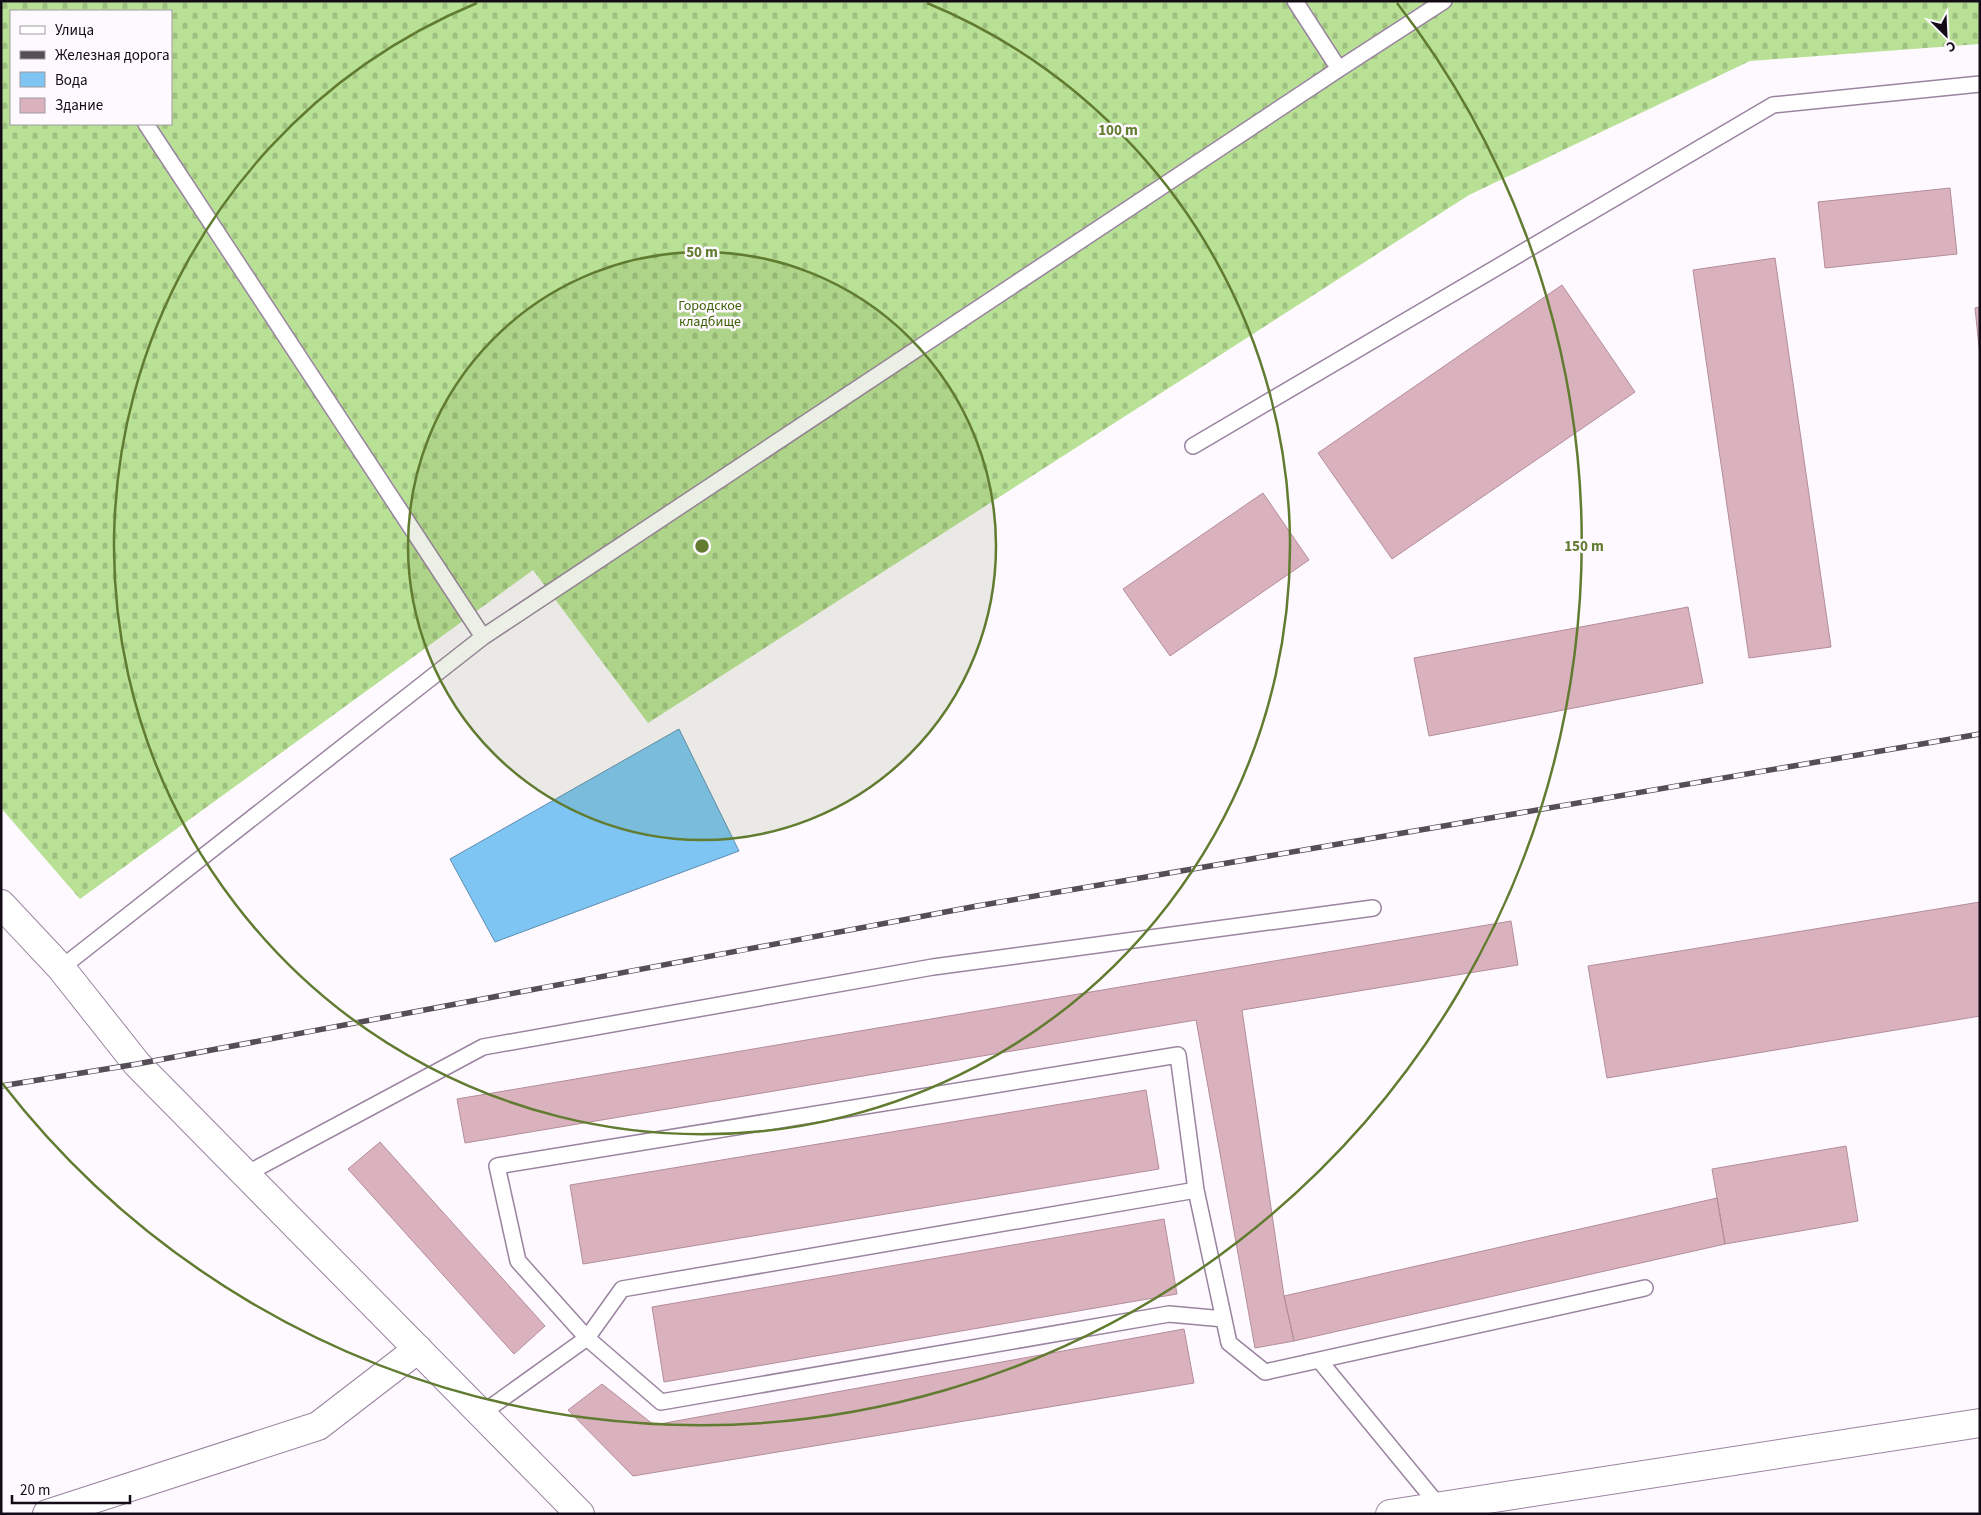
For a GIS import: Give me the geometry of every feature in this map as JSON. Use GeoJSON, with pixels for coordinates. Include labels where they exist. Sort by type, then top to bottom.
{"type":"FeatureCollection","features":[{"type":"Feature","properties":{"kind":"street"},"geometry":{"type":"LineString","coordinates":[[1,904],[61,968],[137,1064],[580,1514]]}},
{"type":"Feature","properties":{"kind":"street"},"geometry":{"type":"LineString","coordinates":[[47,1514],[318,1426],[418,1349]]}},
{"type":"Feature","properties":{"kind":"street"},"geometry":{"type":"LineString","coordinates":[[1390,1514],[1980,1422]]}},
{"type":"Feature","properties":{"kind":"lane"},"geometry":{"type":"LineString","coordinates":[[1295,1],[1339,69]]}},
{"type":"Feature","properties":{"kind":"lane"},"geometry":{"type":"LineString","coordinates":[[61,968],[483,637],[1444,1]]}},
{"type":"Feature","properties":{"kind":"lane"},"geometry":{"type":"LineString","coordinates":[[1193,446],[1773,105],[1980,84]]}},
{"type":"Feature","properties":{"kind":"lane"},"geometry":{"type":"LineString","coordinates":[[147,125],[483,637]]}},
{"type":"Feature","properties":{"kind":"lane"},"geometry":{"type":"LineString","coordinates":[[246,1174],[483,1047],[933,967],[1373,908]]}},
{"type":"Feature","properties":{"kind":"lane"},"geometry":{"type":"LineString","coordinates":[[1224,1319],[1169,1314],[661,1402],[587,1338],[518,1261],[497,1166],[1178,1055],[1196,1190],[1224,1319],[1229,1343],[1265,1372],[1645,1288]]}},
{"type":"Feature","properties":{"kind":"lane"},"geometry":{"type":"LineString","coordinates":[[481,1414],[587,1338],[622,1289],[1196,1190]]}},
{"type":"Feature","properties":{"kind":"lane"},"geometry":{"type":"LineString","coordinates":[[1319,1360],[1439,1506]]}},
{"type":"Feature","properties":{"kind":"green space","name":"Городское кладбище"},"geometry":{"type":"Polygon","coordinates":[[[1,1],[1980,1],[1980,44],[1750,61],[1469,195],[648,723],[533,570],[80,899],[1,808],[1,1]]]}},
{"type":"Feature","properties":{"kind":"water"},"geometry":{"type":"Polygon","coordinates":[[[679,729],[739,851],[495,942],[450,859],[679,729]]]}},
{"type":"Feature","properties":{"kind":"building"},"geometry":{"type":"Polygon","coordinates":[[[1950,188],[1957,254],[1825,268],[1818,202],[1950,188]]]}},
{"type":"Feature","properties":{"kind":"building"},"geometry":{"type":"Polygon","coordinates":[[[1775,258],[1831,647],[1749,658],[1693,270],[1775,258]]]}},
{"type":"Feature","properties":{"kind":"building"},"geometry":{"type":"Polygon","coordinates":[[[1562,285],[1635,392],[1392,559],[1318,453],[1562,285]]]}},
{"type":"Feature","properties":{"kind":"building"},"geometry":{"type":"Polygon","coordinates":[[[1980,307],[1980,356],[1975,308],[1980,307]]]}},
{"type":"Feature","properties":{"kind":"building"},"geometry":{"type":"Polygon","coordinates":[[[1263,493],[1309,560],[1170,656],[1123,589],[1263,493]]]}},
{"type":"Feature","properties":{"kind":"building"},"geometry":{"type":"Polygon","coordinates":[[[1688,607],[1703,683],[1429,736],[1414,658],[1688,607]]]}},
{"type":"Feature","properties":{"kind":"building"},"geometry":{"type":"Polygon","coordinates":[[[1980,902],[1980,1016],[1607,1078],[1588,966],[1980,902]]]}},
{"type":"Feature","properties":{"kind":"building"},"geometry":{"type":"Polygon","coordinates":[[[1511,921],[1518,965],[1242,1010],[1284,1296],[1294,1341],[1255,1348],[1196,1020],[465,1143],[457,1099],[1511,921]]]}},
{"type":"Feature","properties":{"kind":"building"},"geometry":{"type":"Polygon","coordinates":[[[1146,1090],[1159,1169],[583,1264],[570,1185],[1146,1090]]]}},
{"type":"Feature","properties":{"kind":"building"},"geometry":{"type":"Polygon","coordinates":[[[380,1142],[545,1326],[514,1354],[348,1169],[380,1142]]]}},
{"type":"Feature","properties":{"kind":"building"},"geometry":{"type":"Polygon","coordinates":[[[1846,1146],[1858,1221],[1725,1244],[1712,1169],[1846,1146]]]}},
{"type":"Feature","properties":{"kind":"building"},"geometry":{"type":"Polygon","coordinates":[[[1717,1198],[1725,1244],[1294,1341],[1284,1296],[1717,1198]]]}},
{"type":"Feature","properties":{"kind":"building"},"geometry":{"type":"Polygon","coordinates":[[[1164,1219],[1177,1294],[664,1382],[652,1307],[1164,1219]]]}},
{"type":"Feature","properties":{"kind":"building"},"geometry":{"type":"Polygon","coordinates":[[[1184,1329],[1194,1383],[633,1476],[568,1410],[602,1384],[654,1425],[1184,1329]]]}},
{"type":"Feature","properties":{"kind":"railway"},"geometry":{"type":"LineString","coordinates":[[1,1086],[137,1064],[977,906],[1980,734]]}}]}
